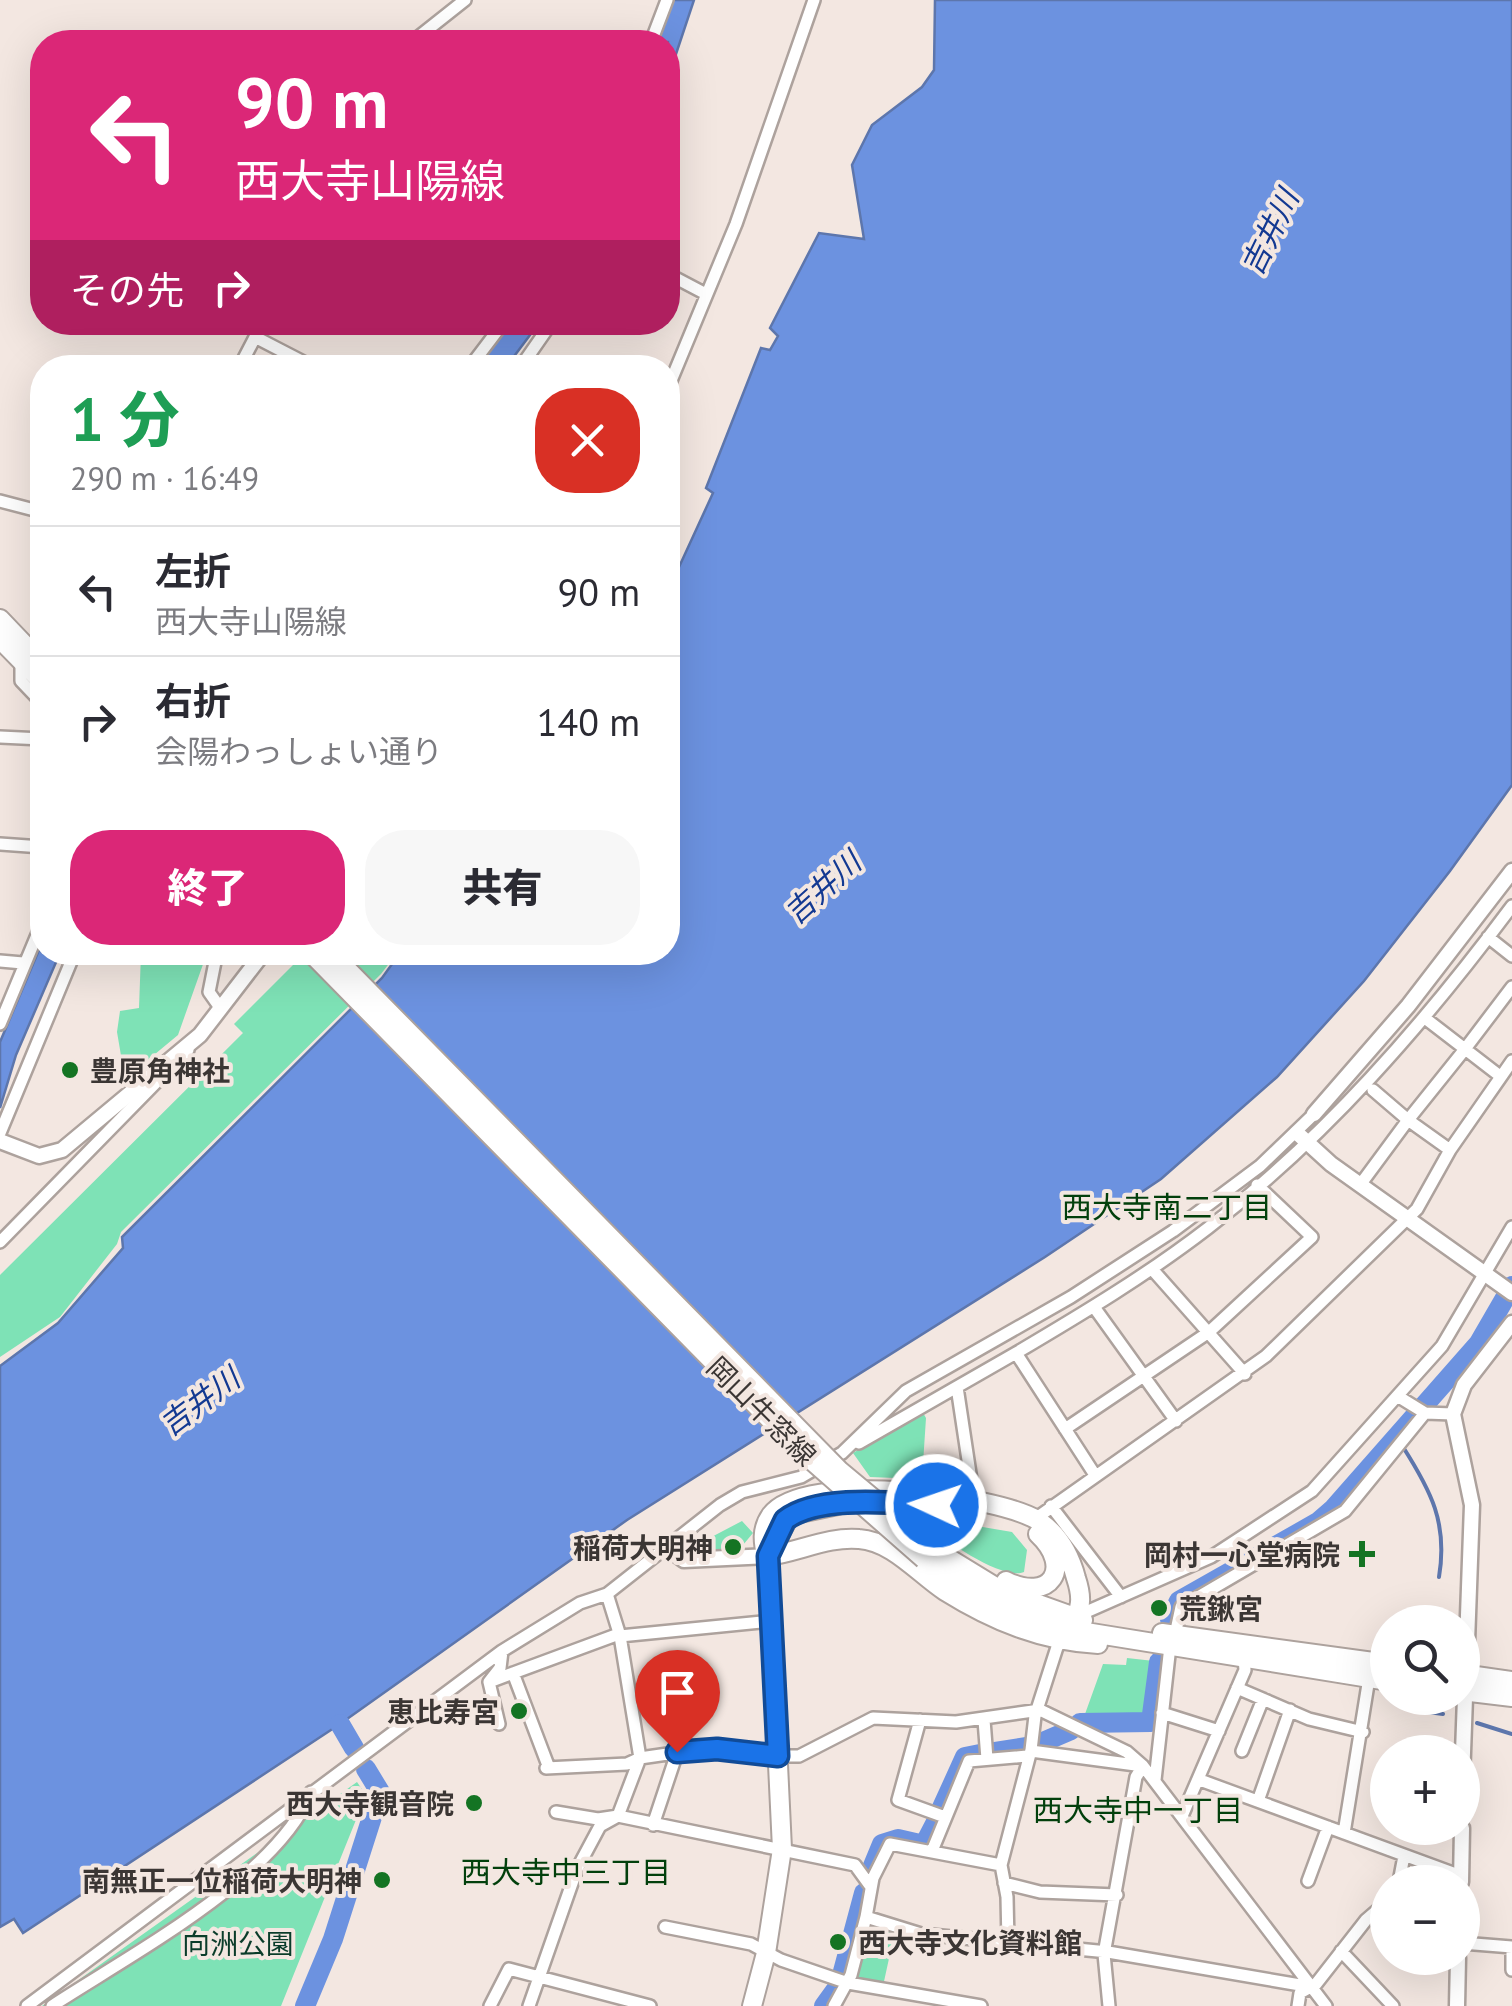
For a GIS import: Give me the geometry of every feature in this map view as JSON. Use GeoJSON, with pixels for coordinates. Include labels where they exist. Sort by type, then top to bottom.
{"type":"FeatureCollection","features":[{"type":"Feature","properties":{"kind":"main road"},"geometry":{"type":"LineString","coordinates":[[0,619],[30,652]]}},
{"type":"Feature","properties":{"kind":"main road"},"geometry":{"type":"LineString","coordinates":[[0,638],[30,654]]}},
{"type":"Feature","properties":{"kind":"main road","name":"岡山牛窓線"},"geometry":{"type":"LineString","coordinates":[[323,965],[802,1452],[979,1594],[1067,1629],[1171,1645],[1370,1663]]}},
{"type":"Feature","properties":{"kind":"main road","name":"岡山牛窓線"},"geometry":{"type":"LineString","coordinates":[[343,965],[840,1471],[930,1554],[1067,1629]]}},
{"type":"Feature","properties":{"kind":"main road"},"geometry":{"type":"LineString","coordinates":[[752,2006],[766,1952],[782,1849],[768,1556],[762,1539],[764,1528],[780,1507],[799,1497],[890,1492],[974,1500],[1035,1519],[1058,1539],[1072,1564],[1080,1596],[1067,1629]]}},
{"type":"Feature","properties":{"kind":"main road"},"geometry":{"type":"LineString","coordinates":[[768,1556],[785,1520],[798,1511],[882,1502],[972,1510],[1011,1520],[1034,1531],[1049,1546],[1056,1562],[1055,1576],[1046,1587],[1034,1590],[953,1564]]}},
{"type":"Feature","properties":{"kind":"main road"},"geometry":{"type":"LineString","coordinates":[[768,1556],[830,1541],[873,1542],[978,1609],[1067,1629],[1171,1645]]}},
{"type":"Feature","properties":{"kind":"main road","name":"岡山牛窓線"},"geometry":{"type":"LineString","coordinates":[[1171,1645],[1244,1659],[1283,1657],[1370,1677]]}},
{"type":"Feature","properties":{"kind":"main road"},"geometry":{"type":"LineString","coordinates":[[1480,1682],[1512,1680]]}},
{"type":"Feature","properties":{"kind":"main road"},"geometry":{"type":"LineString","coordinates":[[1480,1688],[1512,1697]]}},
{"type":"Feature","properties":{"kind":"street"},"geometry":{"type":"LineString","coordinates":[[427,30],[465,0]]}},
{"type":"Feature","properties":{"kind":"street"},"geometry":{"type":"LineString","coordinates":[[656,30],[667,0]]}},
{"type":"Feature","properties":{"kind":"street"},"geometry":{"type":"LineString","coordinates":[[680,358],[736,224],[814,0]]}},
{"type":"Feature","properties":{"kind":"street"},"geometry":{"type":"LineString","coordinates":[[680,280],[706,294]]}},
{"type":"Feature","properties":{"kind":"street"},"geometry":{"type":"LineString","coordinates":[[478,355],[494,335]]}},
{"type":"Feature","properties":{"kind":"street"},"geometry":{"type":"LineString","coordinates":[[246,355],[255,337],[290,355]]}},
{"type":"Feature","properties":{"kind":"street"},"geometry":{"type":"LineString","coordinates":[[0,501],[30,509]]}},
{"type":"Feature","properties":{"kind":"street"},"geometry":{"type":"LineString","coordinates":[[30,664],[22,681],[30,689]]}},
{"type":"Feature","properties":{"kind":"street"},"geometry":{"type":"LineString","coordinates":[[0,736],[30,739]]}},
{"type":"Feature","properties":{"kind":"street"},"geometry":{"type":"LineString","coordinates":[[0,844],[30,846]]}},
{"type":"Feature","properties":{"kind":"street"},"geometry":{"type":"LineString","coordinates":[[842,1453],[906,1391],[1071,1297],[1172,1231],[1301,1138],[1314,1114],[1408,1006],[1512,871]]}},
{"type":"Feature","properties":{"kind":"street"},"geometry":{"type":"LineString","coordinates":[[27,2006],[502,1652],[580,1603],[606,1594],[742,1492],[802,1476],[1016,1354],[1152,1270],[1257,1186],[1301,1138],[1426,1019],[1512,906]]}},
{"type":"Feature","properties":{"kind":"street"},"geometry":{"type":"LineString","coordinates":[[1488,937],[1512,956]]}},
{"type":"Feature","properties":{"kind":"street"},"geometry":{"type":"LineString","coordinates":[[0,1024],[30,948]]}},
{"type":"Feature","properties":{"kind":"street"},"geometry":{"type":"LineString","coordinates":[[0,961],[23,963]]}},
{"type":"Feature","properties":{"kind":"street"},"geometry":{"type":"LineString","coordinates":[[0,1133],[70,965]]}},
{"type":"Feature","properties":{"kind":"street"},"geometry":{"type":"LineString","coordinates":[[214,965],[208,992],[221,1009]]}},
{"type":"Feature","properties":{"kind":"street"},"geometry":{"type":"LineString","coordinates":[[0,1242],[170,1073],[254,965]]}},
{"type":"Feature","properties":{"kind":"street"},"geometry":{"type":"LineString","coordinates":[[1360,1185],[1512,987]]}},
{"type":"Feature","properties":{"kind":"street"},"geometry":{"type":"LineString","coordinates":[[1426,1019],[1500,1076]]}},
{"type":"Feature","properties":{"kind":"street"},"geometry":{"type":"LineString","coordinates":[[0,1141],[40,1156],[55,1154],[200,1035]]}},
{"type":"Feature","properties":{"kind":"street"},"geometry":{"type":"LineString","coordinates":[[1035,1519],[1245,1374],[1320,1307],[1417,1210],[1450,1150],[1512,1061]]}},
{"type":"Feature","properties":{"kind":"street"},"geometry":{"type":"LineString","coordinates":[[1373,1090],[1450,1150]]}},
{"type":"Feature","properties":{"kind":"street"},"geometry":{"type":"LineString","coordinates":[[1301,1138],[1406,1220],[1507,1290]]}},
{"type":"Feature","properties":{"kind":"street"},"geometry":{"type":"LineString","coordinates":[[1064,1429],[1208,1332],[1312,1238],[1257,1186]]}},
{"type":"Feature","properties":{"kind":"street"},"geometry":{"type":"LineString","coordinates":[[1008,1943],[1000,1865],[1040,1710],[1067,1629],[1121,1597],[1211,1557],[1288,1511],[1312,1491],[1442,1346],[1512,1227]]}},
{"type":"Feature","properties":{"kind":"street"},"geometry":{"type":"LineString","coordinates":[[1152,1270],[1245,1374]]}},
{"type":"Feature","properties":{"kind":"street"},"geometry":{"type":"LineString","coordinates":[[1094,1307],[1176,1420]]}},
{"type":"Feature","properties":{"kind":"street"},"geometry":{"type":"LineString","coordinates":[[1468,1605],[1472,1508],[1453,1414],[1464,1385],[1512,1322]]}},
{"type":"Feature","properties":{"kind":"street"},"geometry":{"type":"LineString","coordinates":[[1016,1354],[1094,1476]]}},
{"type":"Feature","properties":{"kind":"street"},"geometry":{"type":"LineString","coordinates":[[957,1387],[974,1500]]}},
{"type":"Feature","properties":{"kind":"street"},"geometry":{"type":"LineString","coordinates":[[1400,1397],[1420,1411],[1453,1414]]}},
{"type":"Feature","properties":{"kind":"street"},"geometry":{"type":"LineString","coordinates":[[1155,1780],[1171,1645],[1182,1607],[1345,1510],[1420,1411]]}},
{"type":"Feature","properties":{"kind":"street"},"geometry":{"type":"LineString","coordinates":[[1051,1506],[1121,1597]]}},
{"type":"Feature","properties":{"kind":"street"},"geometry":{"type":"LineString","coordinates":[[669,1548],[684,1560],[768,1556]]}},
{"type":"Feature","properties":{"kind":"street"},"geometry":{"type":"LineString","coordinates":[[529,2006],[591,1840],[600,1826],[618,1816],[640,1758],[618,1635],[606,1594]]}},
{"type":"Feature","properties":{"kind":"street"},"geometry":{"type":"LineString","coordinates":[[489,1682],[618,1635],[771,1621]]}},
{"type":"Feature","properties":{"kind":"street"},"geometry":{"type":"LineString","coordinates":[[489,1682],[500,1668],[502,1652]]}},
{"type":"Feature","properties":{"kind":"street"},"geometry":{"type":"LineString","coordinates":[[1182,1816],[1238,1688],[1244,1659]]}},
{"type":"Feature","properties":{"kind":"street"},"geometry":{"type":"LineString","coordinates":[[513,1673],[548,1768],[627,1764],[640,1758],[717,1749],[799,1756],[873,1718],[984,1720],[1040,1710],[1127,1752],[1144,1766],[1307,1986],[1326,2006]]}},
{"type":"Feature","properties":{"kind":"street"},"geometry":{"type":"LineString","coordinates":[[489,1682],[499,1724]]}},
{"type":"Feature","properties":{"kind":"street"},"geometry":{"type":"LineString","coordinates":[[1238,1688],[1290,1710],[1363,1732]]}},
{"type":"Feature","properties":{"kind":"street"},"geometry":{"type":"LineString","coordinates":[[1242,1751],[1263,1699]]}},
{"type":"Feature","properties":{"kind":"street"},"geometry":{"type":"LineString","coordinates":[[1344,1833],[1370,1707]]}},
{"type":"Feature","properties":{"kind":"street"},"geometry":{"type":"LineString","coordinates":[[1258,1800],[1290,1710]]}},
{"type":"Feature","properties":{"kind":"street"},"geometry":{"type":"LineString","coordinates":[[1162,1713],[1220,1730]]}},
{"type":"Feature","properties":{"kind":"street"},"geometry":{"type":"LineString","coordinates":[[920,1720],[898,1800],[945,1817]]}},
{"type":"Feature","properties":{"kind":"street"},"geometry":{"type":"LineString","coordinates":[[984,1720],[987,1759]]}},
{"type":"Feature","properties":{"kind":"street"},"geometry":{"type":"LineString","coordinates":[[654,1825],[677,1752]]}},
{"type":"Feature","properties":{"kind":"street"},"geometry":{"type":"LineString","coordinates":[[932,1851],[966,1764],[1029,1754],[1144,1766]]}},
{"type":"Feature","properties":{"kind":"street"},"geometry":{"type":"LineString","coordinates":[[1109,2006],[1104,1958],[1136,1777],[1144,1766]]}},
{"type":"Feature","properties":{"kind":"street"},"geometry":{"type":"LineString","coordinates":[[1200,1780],[1426,1865]]}},
{"type":"Feature","properties":{"kind":"street"},"geometry":{"type":"LineString","coordinates":[[52,2006],[231,1887],[288,1832],[311,1792]]}},
{"type":"Feature","properties":{"kind":"street"},"geometry":{"type":"LineString","coordinates":[[556,1812],[598,1819],[618,1816],[855,1865],[870,1887]]}},
{"type":"Feature","properties":{"kind":"street"},"geometry":{"type":"LineString","coordinates":[[1308,1881],[1328,1827]]}},
{"type":"Feature","properties":{"kind":"street"},"geometry":{"type":"LineString","coordinates":[[834,2006],[848,1983],[870,1887],[890,1844],[1000,1865]]}},
{"type":"Feature","properties":{"kind":"street"},"geometry":{"type":"LineString","coordinates":[[1402,1865],[1404,1856]]}},
{"type":"Feature","properties":{"kind":"street"},"geometry":{"type":"LineString","coordinates":[[1004,1882],[1032,1891],[1117,1894]]}},
{"type":"Feature","properties":{"kind":"street"},"geometry":{"type":"LineString","coordinates":[[866,1917],[911,1932],[1108,1952],[1307,1986],[1316,1984],[1370,1921]]}},
{"type":"Feature","properties":{"kind":"street"},"geometry":{"type":"LineString","coordinates":[[665,1927],[751,1944],[848,1983],[980,2006]]}},
{"type":"Feature","properties":{"kind":"street"},"geometry":{"type":"LineString","coordinates":[[1480,1945],[1512,1948],[1512,1970]]}},
{"type":"Feature","properties":{"kind":"street"},"geometry":{"type":"LineString","coordinates":[[1342,1951],[1393,2006]]}},
{"type":"Feature","properties":{"kind":"street"},"geometry":{"type":"LineString","coordinates":[[490,2006],[509,1968],[608,2000],[650,2006]]}},
{"type":"Feature","properties":{"kind":"street"},"geometry":{"type":"LineString","coordinates":[[1457,2006],[1458,1975]]}},
{"type":"Feature","properties":{"kind":"street"},"geometry":{"type":"LineString","coordinates":[[1298,2006],[1307,1986]]}},
{"type":"Feature","properties":{"kind":"green space"},"geometry":{"type":"Polygon","coordinates":[[[141,965],[203,965],[178,1035],[125,1079],[117,1032],[120,1011],[139,1008],[141,965]]]}},
{"type":"Feature","properties":{"kind":"green space"},"geometry":{"type":"Polygon","coordinates":[[[293,965],[388,965],[121,1232],[117,1244],[60,1317],[0,1357],[0,1275],[243,1033],[234,1024],[293,965]]]}},
{"type":"Feature","properties":{"kind":"green space"},"geometry":{"type":"Polygon","coordinates":[[[922,1411],[926,1418],[922,1479],[870,1477],[853,1453],[922,1411]]]}},
{"type":"Feature","properties":{"kind":"green space"},"geometry":{"type":"Polygon","coordinates":[[[912,1515],[1012,1532],[1027,1550],[1024,1572],[1013,1573],[984,1563],[912,1515]]]}},
{"type":"Feature","properties":{"kind":"green space"},"geometry":{"type":"Polygon","coordinates":[[[742,1521],[753,1533],[738,1551],[701,1552],[702,1542],[742,1521]]]}},
{"type":"Feature","properties":{"kind":"green space"},"geometry":{"type":"Polygon","coordinates":[[[1127,1658],[1154,1661],[1149,1716],[1085,1714],[1103,1664],[1126,1665],[1127,1658]]]}},
{"type":"Feature","properties":{"kind":"green space","name":"向洲公園"},"geometry":{"type":"Polygon","coordinates":[[[357,1782],[366,1795],[281,2006],[42,2006],[357,1782]]]}},
{"type":"Feature","properties":{"kind":"green space"},"geometry":{"type":"Polygon","coordinates":[[[868,1922],[895,1931],[883,1986],[853,1980],[868,1922]]]}},
{"type":"Feature","properties":{"kind":"water"},"geometry":{"type":"Polygon","coordinates":[[[673,0],[694,0],[680,42],[680,30],[662,30],[673,0]]]}},
{"type":"Feature","properties":{"kind":"water","name":"吉井川"},"geometry":{"type":"Polygon","coordinates":[[[935,0],[1512,0],[1512,785],[1364,981],[1277,1077],[1161,1179],[1045,1257],[627,1520],[340,1724],[23,1933],[14,1919],[0,1927],[0,1366],[58,1323],[123,1248],[122,1237],[391,965],[680,965],[680,565],[713,493],[706,488],[761,348],[770,350],[778,336],[770,328],[819,233],[864,239],[852,165],[872,125],[922,87],[934,70],[935,0]]]}},
{"type":"Feature","properties":{"kind":"water"},"geometry":{"type":"Polygon","coordinates":[[[501,335],[530,335],[515,355],[486,355],[501,335]]]}},
{"type":"Feature","properties":{"kind":"water"},"geometry":{"type":"Polygon","coordinates":[[[33,965],[55,965],[16,1055],[0,1108],[0,1042],[33,965]]]}},
{"type":"Feature","properties":{"kind":"waterway"},"geometry":{"type":"LineString","coordinates":[[1170,1619],[1179,1601],[1318,1522],[1333,1509],[1479,1343],[1512,1286]]}},
{"type":"Feature","properties":{"kind":"waterway"},"geometry":{"type":"LineString","coordinates":[[1403,1447],[1435,1508],[1441,1540],[1439,1577]]}},
{"type":"Feature","properties":{"kind":"waterway"},"geometry":{"type":"LineString","coordinates":[[1080,1723],[1151,1722],[1159,1662]]}},
{"type":"Feature","properties":{"kind":"waterway"},"geometry":{"type":"LineString","coordinates":[[1477,1723],[1512,1734]]}},
{"type":"Feature","properties":{"kind":"waterway"},"geometry":{"type":"LineString","coordinates":[[340,1724],[354,1748]]}},
{"type":"Feature","properties":{"kind":"waterway"},"geometry":{"type":"LineString","coordinates":[[1036,1745],[1071,1730]]}},
{"type":"Feature","properties":{"kind":"waterway"},"geometry":{"type":"LineString","coordinates":[[989,1753],[1027,1747]]}},
{"type":"Feature","properties":{"kind":"waterway"},"geometry":{"type":"LineString","coordinates":[[940,1812],[965,1757],[985,1753]]}},
{"type":"Feature","properties":{"kind":"waterway"},"geometry":{"type":"LineString","coordinates":[[305,2006],[333,1939],[380,1792],[366,1769]]}},
{"type":"Feature","properties":{"kind":"waterway"},"geometry":{"type":"LineString","coordinates":[[870,1873],[882,1844],[898,1839],[924,1845],[938,1818]]}},
{"type":"Feature","properties":{"kind":"waterway"},"geometry":{"type":"LineString","coordinates":[[842,1975],[864,1893]]}},
{"type":"Feature","properties":{"kind":"waterway"},"geometry":{"type":"LineString","coordinates":[[824,2006],[837,1988]]}},
{"type":"Feature","properties":{"kind":"place","name":"豊原角神社"},"geometry":{"type":"Point","coordinates":[70,1070]}},
{"type":"Feature","properties":{"kind":"place","name":"稲荷大明神"},"geometry":{"type":"Point","coordinates":[733,1547]}},
{"type":"Feature","properties":{"kind":"place","name":"岡村一心堂病院"},"geometry":{"type":"Point","coordinates":[1362,1554]}},
{"type":"Feature","properties":{"kind":"place","name":"荒鍬宮"},"geometry":{"type":"Point","coordinates":[1159,1608]}},
{"type":"Feature","properties":{"kind":"place","name":"恵比寿宮"},"geometry":{"type":"Point","coordinates":[519,1711]}},
{"type":"Feature","properties":{"kind":"place","name":"西大寺観音院"},"geometry":{"type":"Point","coordinates":[474,1803]}},
{"type":"Feature","properties":{"kind":"place","name":"南無正一位稲荷大明神"},"geometry":{"type":"Point","coordinates":[382,1880]}},
{"type":"Feature","properties":{"kind":"place","name":"西大寺文化資料館"},"geometry":{"type":"Point","coordinates":[838,1942]}},
{"type":"Feature","properties":{"kind":"district","name":"西大寺南二丁目"},"geometry":{"type":"Point","coordinates":[1167,1206]}},
{"type":"Feature","properties":{"kind":"district","name":"西大寺中一丁目"},"geometry":{"type":"Point","coordinates":[1138,1809]}},
{"type":"Feature","properties":{"kind":"district","name":"西大寺中三丁目"},"geometry":{"type":"Point","coordinates":[566,1871]}},
{"type":"Feature","properties":{"kind":"route"},"geometry":{"type":"LineString","coordinates":[[677,1752],[702,1748],[778,1756],[768,1556],[785,1520],[798,1511],[817,1506],[882,1502],[936,1505]]}}]}
